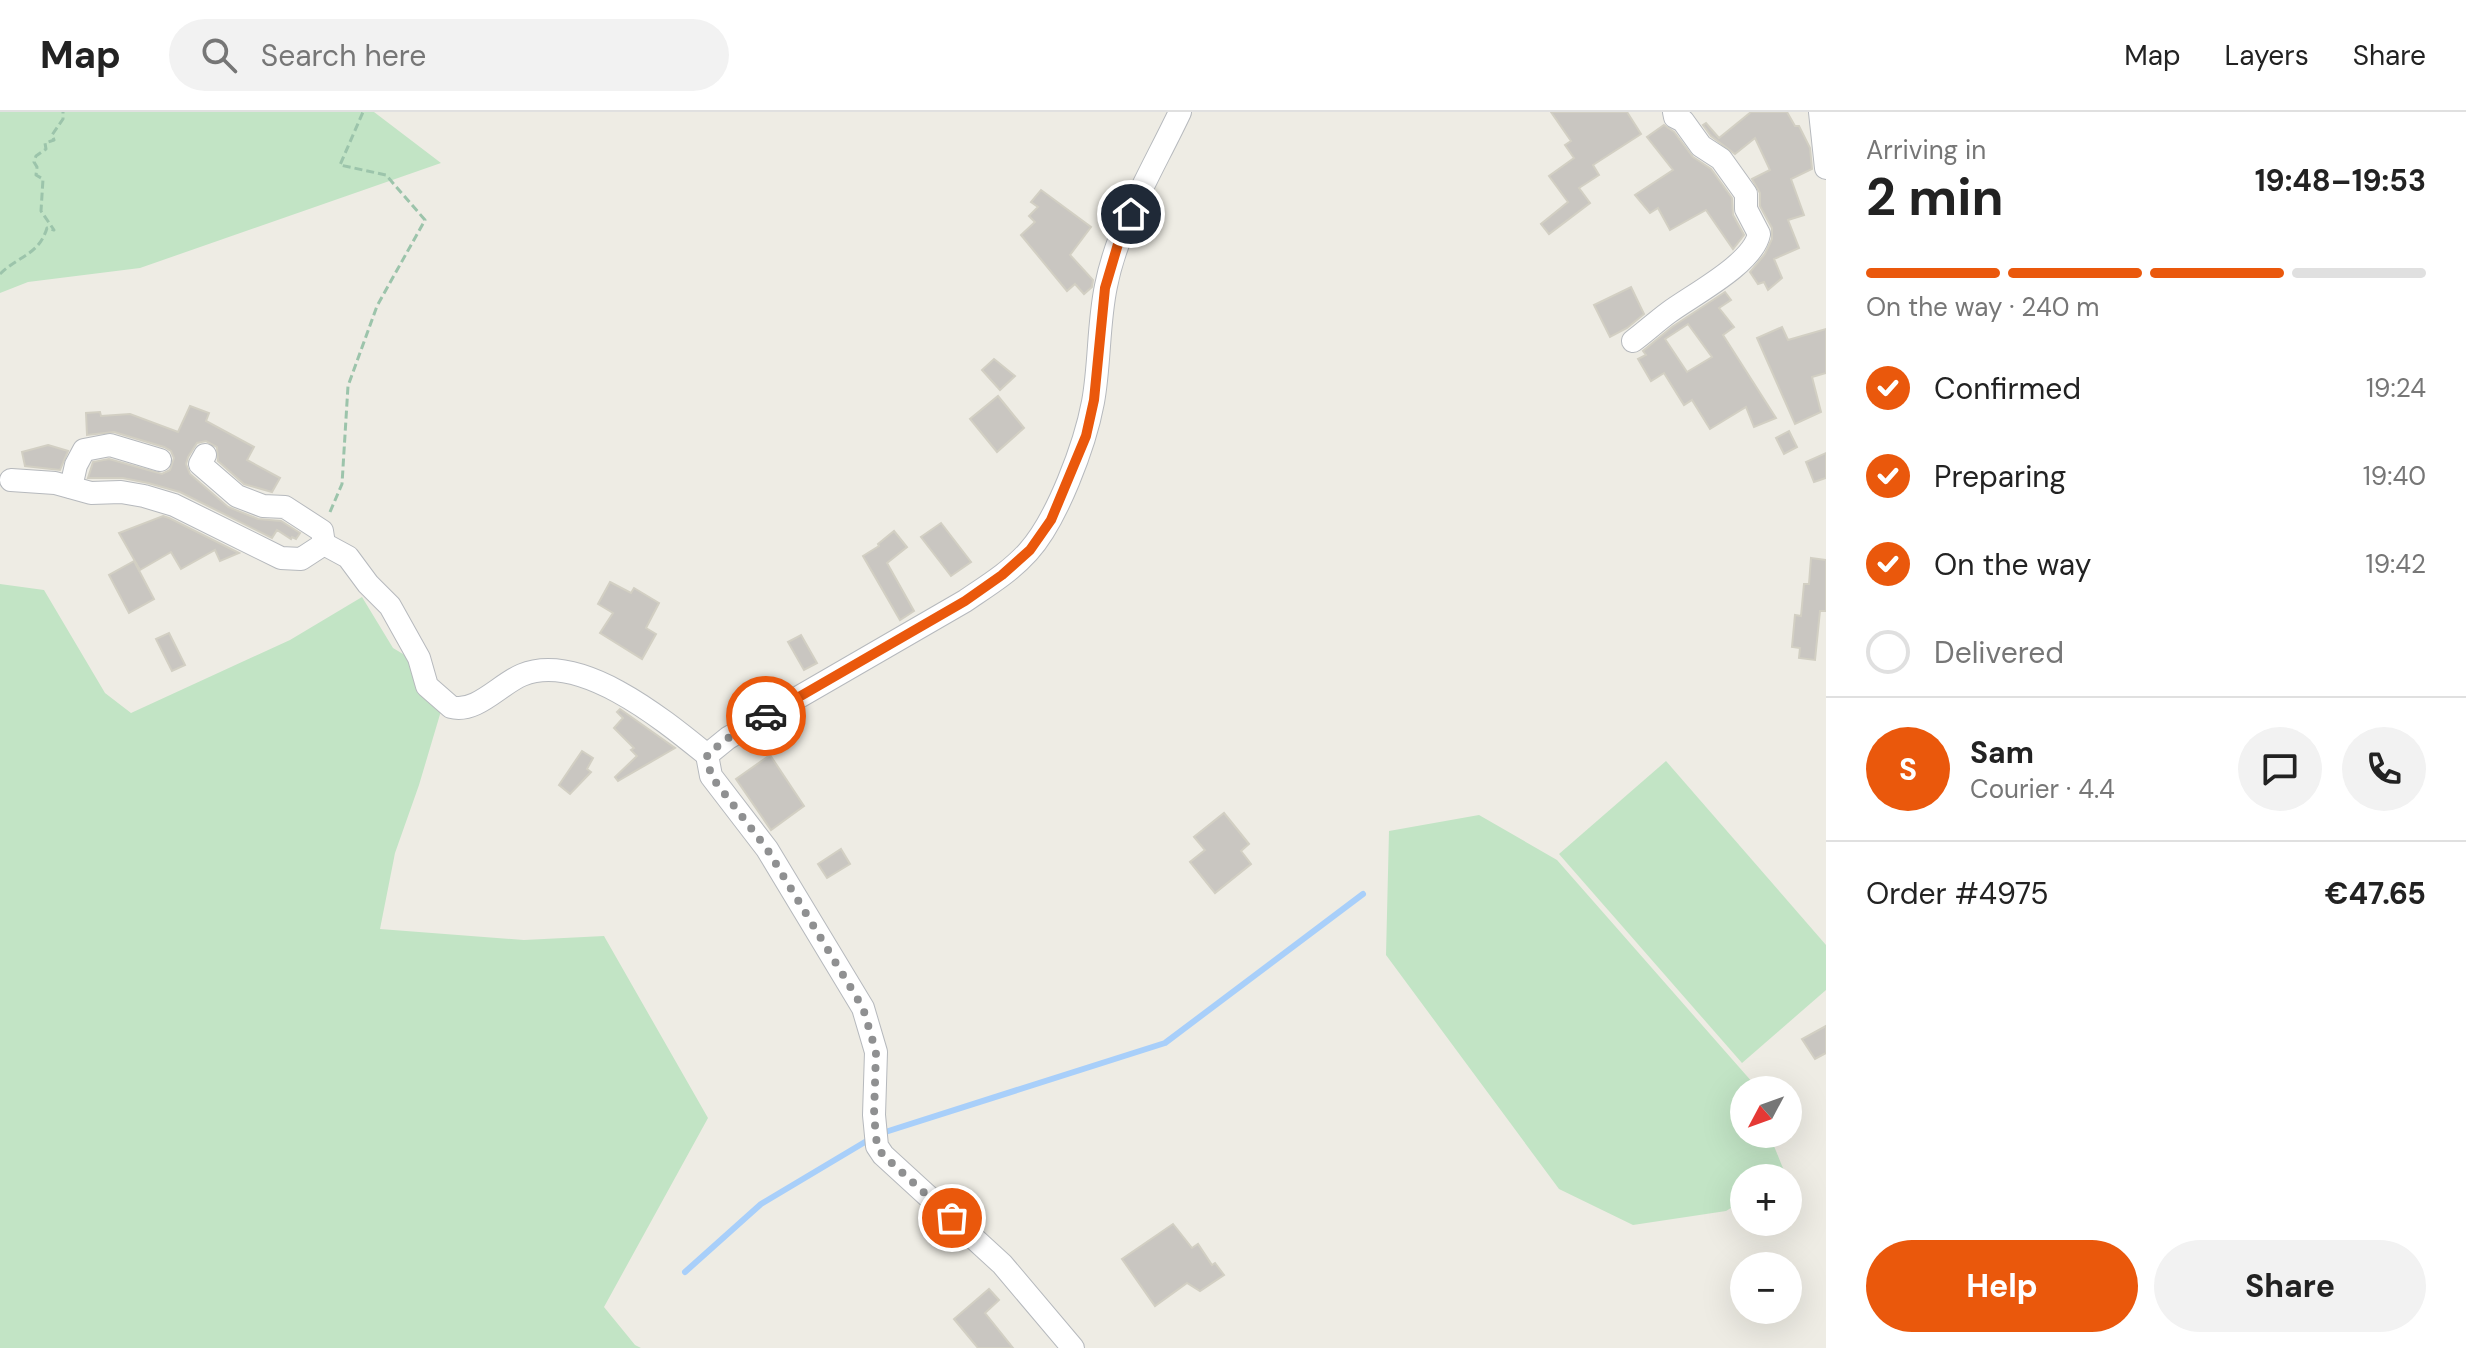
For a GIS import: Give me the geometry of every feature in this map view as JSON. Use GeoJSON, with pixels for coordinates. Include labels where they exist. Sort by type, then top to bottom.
{"type":"FeatureCollection","features":[{"type":"Feature","properties":{"kind":"street"},"geometry":{"type":"LineString","coordinates":[[707,755],[728,738],[965,601],[1030,550],[1051,520],[1086,436],[1094,400],[1105,288],[1121,234],[1180,112]]}},
{"type":"Feature","properties":{"kind":"street"},"geometry":{"type":"LineString","coordinates":[[1633,341],[1729,271],[1752,249],[1759,234],[1746,209],[1746,194],[1721,159],[1701,146],[1674,112]]}},
{"type":"Feature","properties":{"kind":"street"},"geometry":{"type":"LineString","coordinates":[[1820,112],[1826,168]]}},
{"type":"Feature","properties":{"kind":"street"},"geometry":{"type":"LineString","coordinates":[[71,487],[76,465],[84,450],[110,445],[160,460]]}},
{"type":"Feature","properties":{"kind":"street"},"geometry":{"type":"LineString","coordinates":[[205,455],[200,464],[237,496],[263,506],[285,507],[348,557],[390,606],[419,658],[427,686],[451,707],[469,707],[522,675],[545,671],[569,674],[618,689],[647,707],[707,755],[711,776],[767,849],[863,1008],[876,1052],[877,1146],[883,1155],[1002,1264],[1073,1348]]}},
{"type":"Feature","properties":{"kind":"street"},"geometry":{"type":"LineString","coordinates":[[11,480],[71,487],[91,493],[121,492],[144,496],[174,505],[281,558],[301,559],[323,538]]}},
{"type":"Feature","properties":{"kind":"path"},"geometry":{"type":"LineString","coordinates":[[0,274],[43,241],[47,228],[54,230],[41,211],[43,179],[36,175],[34,162],[36,156],[46,149],[45,143],[54,140],[52,135],[63,119],[63,112]]}},
{"type":"Feature","properties":{"kind":"path"},"geometry":{"type":"LineString","coordinates":[[323,538],[342,484],[348,386],[377,306],[425,220],[386,175],[340,165],[363,112]]}},
{"type":"Feature","properties":{"kind":"green space"},"geometry":{"type":"Polygon","coordinates":[[[0,112],[374,112],[441,163],[140,268],[28,282],[0,293],[0,112]]]}},
{"type":"Feature","properties":{"kind":"green space"},"geometry":{"type":"Polygon","coordinates":[[[0,584],[44,590],[105,693],[131,713],[290,640],[362,597],[393,648],[423,666],[441,711],[395,853],[380,929],[524,940],[604,936],[708,1118],[604,1307],[635,1345],[641,1348],[0,1348],[0,584]]]}},
{"type":"Feature","properties":{"kind":"green space"},"geometry":{"type":"Polygon","coordinates":[[[1666,761],[1826,945],[1826,990],[1742,1063],[1559,854],[1666,761]]]}},
{"type":"Feature","properties":{"kind":"green space"},"geometry":{"type":"Polygon","coordinates":[[[1479,815],[1557,860],[1747,1076],[1730,1076],[1730,1148],[1775,1148],[1781,1164],[1730,1164],[1730,1209],[1726,1211],[1633,1225],[1559,1189],[1386,955],[1389,831],[1479,815]]]}},
{"type":"Feature","properties":{"kind":"building"},"geometry":{"type":"Polygon","coordinates":[[[1551,112],[1627,112],[1641,134],[1593,165],[1599,175],[1579,188],[1590,203],[1549,234],[1541,224],[1568,202],[1549,176],[1574,158],[1565,145],[1571,141],[1551,112]]]}},
{"type":"Feature","properties":{"kind":"building"},"geometry":{"type":"Polygon","coordinates":[[[1751,112],[1787,112],[1795,126],[1799,126],[1810,148],[1812,169],[1791,179],[1804,215],[1788,220],[1799,248],[1774,259],[1782,278],[1768,290],[1764,282],[1758,284],[1750,272],[1765,254],[1772,239],[1772,228],[1760,206],[1760,193],[1752,179],[1770,170],[1755,138],[1735,154],[1711,136],[1703,125],[1706,123],[1719,138],[1751,112]]]}},
{"type":"Feature","properties":{"kind":"building"},"geometry":{"type":"Polygon","coordinates":[[[1664,125],[1674,132],[1693,157],[1711,169],[1732,198],[1733,215],[1744,235],[1733,249],[1706,210],[1670,230],[1658,208],[1650,213],[1635,195],[1673,170],[1647,137],[1664,125]]]}},
{"type":"Feature","properties":{"kind":"building"},"geometry":{"type":"Polygon","coordinates":[[[1041,190],[1091,227],[1070,255],[1093,280],[1092,287],[1084,294],[1075,284],[1067,291],[1021,235],[1035,222],[1029,216],[1038,207],[1031,202],[1041,190]]]}},
{"type":"Feature","properties":{"kind":"building"},"geometry":{"type":"Polygon","coordinates":[[[1631,287],[1644,314],[1610,337],[1594,305],[1631,287]]]}},
{"type":"Feature","properties":{"kind":"building"},"geometry":{"type":"Polygon","coordinates":[[[1725,292],[1731,300],[1719,308],[1734,327],[1723,335],[1776,418],[1754,427],[1746,407],[1710,429],[1692,400],[1684,405],[1664,373],[1651,381],[1638,359],[1646,355],[1643,351],[1672,327],[1725,292]],[[1688,324],[1665,339],[1687,372],[1712,357],[1688,324]]]}},
{"type":"Feature","properties":{"kind":"building"},"geometry":{"type":"Polygon","coordinates":[[[1782,327],[1788,340],[1826,329],[1826,373],[1812,377],[1821,412],[1795,424],[1757,338],[1782,327]]]}},
{"type":"Feature","properties":{"kind":"building"},"geometry":{"type":"Polygon","coordinates":[[[994,359],[1015,376],[1000,390],[982,370],[994,359]]]}},
{"type":"Feature","properties":{"kind":"building"},"geometry":{"type":"Polygon","coordinates":[[[998,396],[1024,428],[997,452],[970,419],[998,396]]]}},
{"type":"Feature","properties":{"kind":"building"},"geometry":{"type":"Polygon","coordinates":[[[190,406],[209,413],[206,421],[254,447],[247,460],[280,478],[272,492],[244,484],[218,461],[217,447],[206,441],[197,443],[188,457],[186,464],[190,474],[228,507],[258,519],[281,521],[300,533],[296,539],[277,530],[272,538],[180,492],[123,478],[88,478],[93,462],[109,459],[162,474],[170,470],[174,458],[171,451],[164,447],[114,432],[87,435],[86,413],[100,412],[101,416],[130,414],[178,432],[190,406]]]}},
{"type":"Feature","properties":{"kind":"building"},"geometry":{"type":"Polygon","coordinates":[[[1789,431],[1797,447],[1784,454],[1776,438],[1789,431]]]}},
{"type":"Feature","properties":{"kind":"building"},"geometry":{"type":"Polygon","coordinates":[[[48,445],[68,451],[60,470],[25,466],[22,452],[48,445]]]}},
{"type":"Feature","properties":{"kind":"building"},"geometry":{"type":"Polygon","coordinates":[[[1826,453],[1826,478],[1814,482],[1806,462],[1826,453]]]}},
{"type":"Feature","properties":{"kind":"building"},"geometry":{"type":"Polygon","coordinates":[[[163,516],[239,553],[220,561],[215,550],[181,569],[171,552],[140,570],[119,533],[163,516]]]}},
{"type":"Feature","properties":{"kind":"building"},"geometry":{"type":"Polygon","coordinates":[[[941,523],[971,562],[951,576],[921,537],[941,523]]]}},
{"type":"Feature","properties":{"kind":"building"},"geometry":{"type":"Polygon","coordinates":[[[894,531],[907,547],[887,563],[914,611],[900,620],[863,556],[894,531]]]}},
{"type":"Feature","properties":{"kind":"building"},"geometry":{"type":"Polygon","coordinates":[[[1811,558],[1826,560],[1826,611],[1820,611],[1815,660],[1799,658],[1800,648],[1792,647],[1795,615],[1801,616],[1804,584],[1809,584],[1811,558]]]}},
{"type":"Feature","properties":{"kind":"building"},"geometry":{"type":"Polygon","coordinates":[[[134,561],[154,599],[129,613],[109,575],[134,561]]]}},
{"type":"Feature","properties":{"kind":"building"},"geometry":{"type":"Polygon","coordinates":[[[610,582],[631,593],[634,588],[659,603],[646,628],[656,634],[642,659],[600,633],[613,613],[598,604],[610,582]]]}},
{"type":"Feature","properties":{"kind":"building"},"geometry":{"type":"Polygon","coordinates":[[[169,633],[185,665],[172,671],[156,639],[169,633]]]}},
{"type":"Feature","properties":{"kind":"building"},"geometry":{"type":"Polygon","coordinates":[[[801,635],[817,663],[804,670],[788,642],[801,635]]]}},
{"type":"Feature","properties":{"kind":"building"},"geometry":{"type":"Polygon","coordinates":[[[620,709],[675,748],[618,781],[615,777],[637,756],[631,750],[634,748],[614,728],[623,718],[617,712],[620,709]]]}},
{"type":"Feature","properties":{"kind":"building"},"geometry":{"type":"Polygon","coordinates":[[[582,751],[593,758],[587,769],[591,772],[570,794],[559,785],[582,751]]]}},
{"type":"Feature","properties":{"kind":"building"},"geometry":{"type":"Polygon","coordinates":[[[770,755],[804,806],[771,830],[736,779],[770,755]]]}},
{"type":"Feature","properties":{"kind":"building"},"geometry":{"type":"Polygon","coordinates":[[[1224,813],[1249,844],[1241,851],[1251,864],[1215,893],[1190,862],[1205,850],[1194,837],[1224,813]]]}},
{"type":"Feature","properties":{"kind":"building"},"geometry":{"type":"Polygon","coordinates":[[[841,849],[850,864],[827,878],[818,864],[841,849]]]}},
{"type":"Feature","properties":{"kind":"building"},"geometry":{"type":"Polygon","coordinates":[[[1826,1026],[1826,1053],[1815,1059],[1802,1039],[1826,1026]]]}},
{"type":"Feature","properties":{"kind":"building"},"geometry":{"type":"Polygon","coordinates":[[[1173,1224],[1192,1248],[1198,1244],[1212,1265],[1215,1263],[1224,1275],[1200,1291],[1187,1283],[1155,1306],[1122,1259],[1173,1224]]]}},
{"type":"Feature","properties":{"kind":"building"},"geometry":{"type":"Polygon","coordinates":[[[989,1289],[999,1300],[985,1313],[1013,1348],[978,1348],[954,1319],[989,1289]]]}},
{"type":"Feature","properties":{"kind":"waterway"},"geometry":{"type":"LineString","coordinates":[[879,1134],[1165,1043],[1363,894]]}},
{"type":"Feature","properties":{"kind":"waterway"},"geometry":{"type":"LineString","coordinates":[[685,1272],[761,1204],[870,1139]]}},
{"type":"Feature","properties":{"kind":"way so far"},"geometry":{"type":"LineString","coordinates":[[766,716],[728,738],[707,755],[711,776],[767,849],[863,1008],[876,1052],[874,1115],[877,1146],[952,1218]]}},
{"type":"Feature","properties":{"kind":"route"},"geometry":{"type":"LineString","coordinates":[[766,716],[965,601],[1030,550],[1051,520],[1086,436],[1094,400],[1105,288],[1114,253],[1131,214]]}}]}
